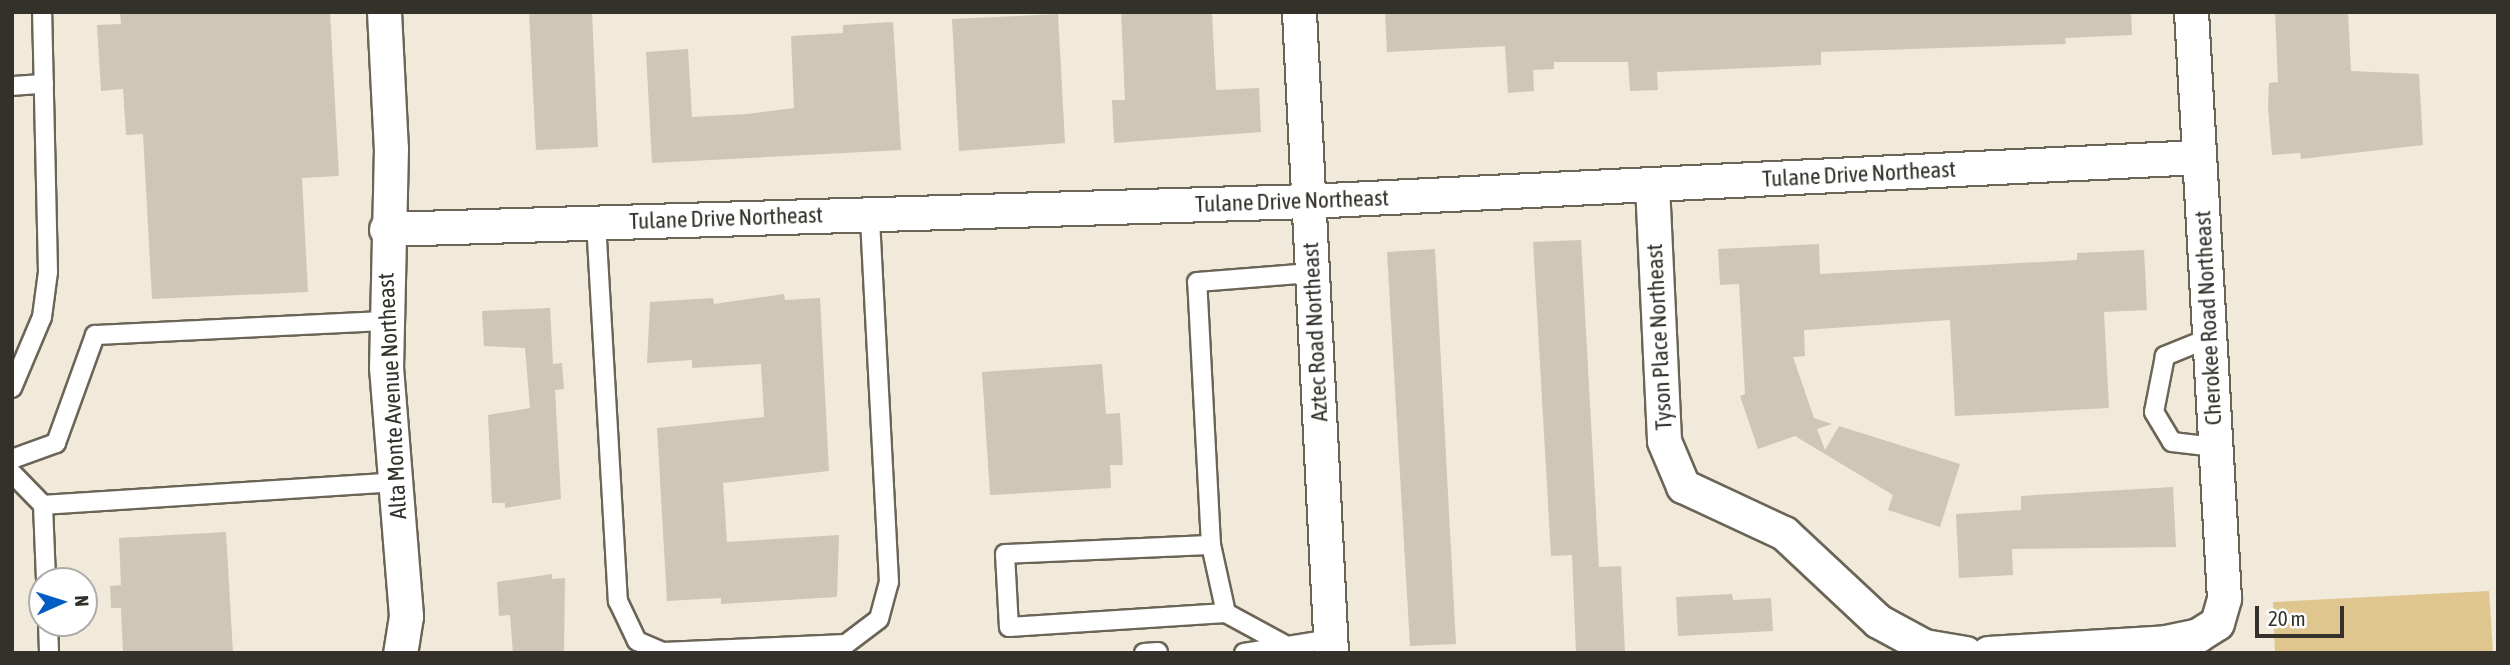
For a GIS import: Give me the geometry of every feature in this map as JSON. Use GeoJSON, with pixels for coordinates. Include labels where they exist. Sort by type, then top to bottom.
{"type":"FeatureCollection","features":[{"type":"Feature","properties":{"kind":"street","name":"Alta Monte Avenue Northeast"},"geometry":{"type":"LineString","coordinates":[[384,12],[391,148],[386,229],[385,321],[406,616],[400,653]]}},
{"type":"Feature","properties":{"kind":"street","name":"Aztec Road Northeast"},"geometry":{"type":"LineString","coordinates":[[1299,12],[1331,646]]}},
{"type":"Feature","properties":{"kind":"street","name":"Cherokee Road Northeast"},"geometry":{"type":"LineString","coordinates":[[1988,653],[2166,642],[2198,635],[2217,623],[2224,598],[2191,12]]}},
{"type":"Feature","properties":{"kind":"street","name":"Tulane Drive Northeast"},"geometry":{"type":"LineString","coordinates":[[386,229],[1308,201],[2198,157]]}},
{"type":"Feature","properties":{"kind":"street","name":"Tyson Place Northeast"},"geometry":{"type":"LineString","coordinates":[[1652,185],[1664,441],[1683,486],[1784,533],[1878,621],[1924,646],[1965,653]]}},
{"type":"Feature","properties":{"kind":"lane"},"geometry":{"type":"LineString","coordinates":[[12,388],[42,317],[48,272],[42,12]]}},
{"type":"Feature","properties":{"kind":"lane"},"geometry":{"type":"LineString","coordinates":[[12,86],[44,83]]}},
{"type":"Feature","properties":{"kind":"lane"},"geometry":{"type":"LineString","coordinates":[[596,222],[618,601],[636,641],[663,652],[846,644],[879,619],[889,582],[870,214]]}},
{"type":"Feature","properties":{"kind":"lane"},"geometry":{"type":"LineString","coordinates":[[1226,613],[1211,545],[1197,282],[1312,273]]}},
{"type":"Feature","properties":{"kind":"lane"},"geometry":{"type":"LineString","coordinates":[[12,459],[56,443],[95,335],[385,321]]}},
{"type":"Feature","properties":{"kind":"lane"},"geometry":{"type":"LineString","coordinates":[[2209,338],[2165,356],[2154,412],[2172,442],[2216,447]]}},
{"type":"Feature","properties":{"kind":"lane"},"geometry":{"type":"LineString","coordinates":[[12,473],[43,505],[45,567]]}},
{"type":"Feature","properties":{"kind":"lane"},"geometry":{"type":"LineString","coordinates":[[43,505],[395,482]]}},
{"type":"Feature","properties":{"kind":"lane"},"geometry":{"type":"LineString","coordinates":[[1211,545],[1005,554],[1009,627],[1226,613],[1290,647]]}},
{"type":"Feature","properties":{"kind":"lane"},"geometry":{"type":"LineString","coordinates":[[1244,653],[1290,647],[1331,646]]}},
{"type":"Feature","properties":{"kind":"lane"},"geometry":{"type":"LineString","coordinates":[[1144,653],[1158,652]]}},
{"type":"Feature","properties":{"kind":"shaded area"},"geometry":{"type":"Polygon","coordinates":[[[2489,591],[2493,653],[2275,653],[2273,602],[2489,591]]]}},
{"type":"Feature","properties":{"kind":"building"},"geometry":{"type":"Polygon","coordinates":[[[120,12],[330,12],[339,176],[302,178],[308,292],[152,299],[143,134],[126,135],[123,89],[101,91],[97,25],[121,24],[120,12]]]}},
{"type":"Feature","properties":{"kind":"building"},"geometry":{"type":"Polygon","coordinates":[[[529,12],[592,12],[598,147],[536,150],[529,12]]]}},
{"type":"Feature","properties":{"kind":"building"},"geometry":{"type":"Polygon","coordinates":[[[1121,12],[1212,13],[1216,90],[1259,88],[1261,132],[1114,143],[1112,100],[1125,100],[1121,12]]]}},
{"type":"Feature","properties":{"kind":"building"},"geometry":{"type":"Polygon","coordinates":[[[1385,12],[2131,12],[2132,35],[2065,38],[2066,44],[1821,52],[1821,65],[1657,72],[1658,90],[1630,91],[1628,62],[1554,62],[1554,69],[1533,70],[1534,91],[1508,93],[1505,46],[1387,52],[1385,12]]]}},
{"type":"Feature","properties":{"kind":"building"},"geometry":{"type":"Polygon","coordinates":[[[2275,12],[2348,12],[2351,71],[2419,74],[2423,145],[2301,159],[2300,153],[2272,155],[2268,107],[2269,83],[2278,82],[2275,12]]]}},
{"type":"Feature","properties":{"kind":"building"},"geometry":{"type":"Polygon","coordinates":[[[1058,14],[1065,143],[959,151],[952,19],[1058,14]]]}},
{"type":"Feature","properties":{"kind":"building"},"geometry":{"type":"Polygon","coordinates":[[[893,22],[901,150],[652,163],[646,52],[688,49],[692,117],[747,114],[794,108],[791,36],[843,33],[843,25],[893,22]]]}},
{"type":"Feature","properties":{"kind":"building"},"geometry":{"type":"Polygon","coordinates":[[[1581,240],[1599,567],[1621,566],[1625,653],[1576,653],[1572,555],[1551,556],[1533,242],[1581,240]]]}},
{"type":"Feature","properties":{"kind":"building"},"geometry":{"type":"Polygon","coordinates":[[[1819,244],[1820,274],[2077,260],[2077,253],[2144,250],[2147,310],[2104,312],[2109,408],[1955,416],[1950,320],[1804,330],[1805,356],[1793,357],[1814,418],[1832,424],[1817,429],[1825,450],[1839,426],[1960,464],[1940,527],[1888,510],[1893,495],[1795,436],[1758,449],[1740,396],[1745,394],[1739,284],[1720,285],[1718,249],[1819,244]]]}},
{"type":"Feature","properties":{"kind":"building"},"geometry":{"type":"Polygon","coordinates":[[[1435,249],[1456,644],[1410,646],[1387,252],[1435,249]]]}},
{"type":"Feature","properties":{"kind":"building"},"geometry":{"type":"Polygon","coordinates":[[[784,294],[785,300],[820,298],[829,471],[723,483],[727,542],[839,535],[837,597],[721,604],[721,598],[667,601],[657,428],[764,417],[761,364],[692,368],[692,360],[647,363],[650,302],[713,298],[714,304],[784,294]]]}},
{"type":"Feature","properties":{"kind":"building"},"geometry":{"type":"Polygon","coordinates":[[[550,308],[553,364],[562,363],[564,389],[555,390],[561,499],[505,508],[505,503],[492,503],[488,415],[530,408],[525,348],[484,346],[482,311],[550,308]]]}},
{"type":"Feature","properties":{"kind":"building"},"geometry":{"type":"Polygon","coordinates":[[[1102,364],[1106,414],[1120,413],[1123,465],[1110,465],[1111,488],[990,495],[982,372],[1102,364]]]}},
{"type":"Feature","properties":{"kind":"building"},"geometry":{"type":"Polygon","coordinates":[[[2173,487],[2176,547],[2012,549],[2013,575],[1959,578],[1956,514],[2021,510],[2021,496],[2173,487]]]}},
{"type":"Feature","properties":{"kind":"building"},"geometry":{"type":"Polygon","coordinates":[[[226,532],[233,653],[123,653],[121,608],[111,608],[110,586],[121,585],[119,538],[226,532]]]}},
{"type":"Feature","properties":{"kind":"building"},"geometry":{"type":"Polygon","coordinates":[[[552,574],[552,579],[565,578],[564,653],[513,653],[510,615],[499,616],[497,582],[552,574]]]}},
{"type":"Feature","properties":{"kind":"building"},"geometry":{"type":"Polygon","coordinates":[[[1732,594],[1733,600],[1771,598],[1773,631],[1678,636],[1676,597],[1732,594]]]}}]}
